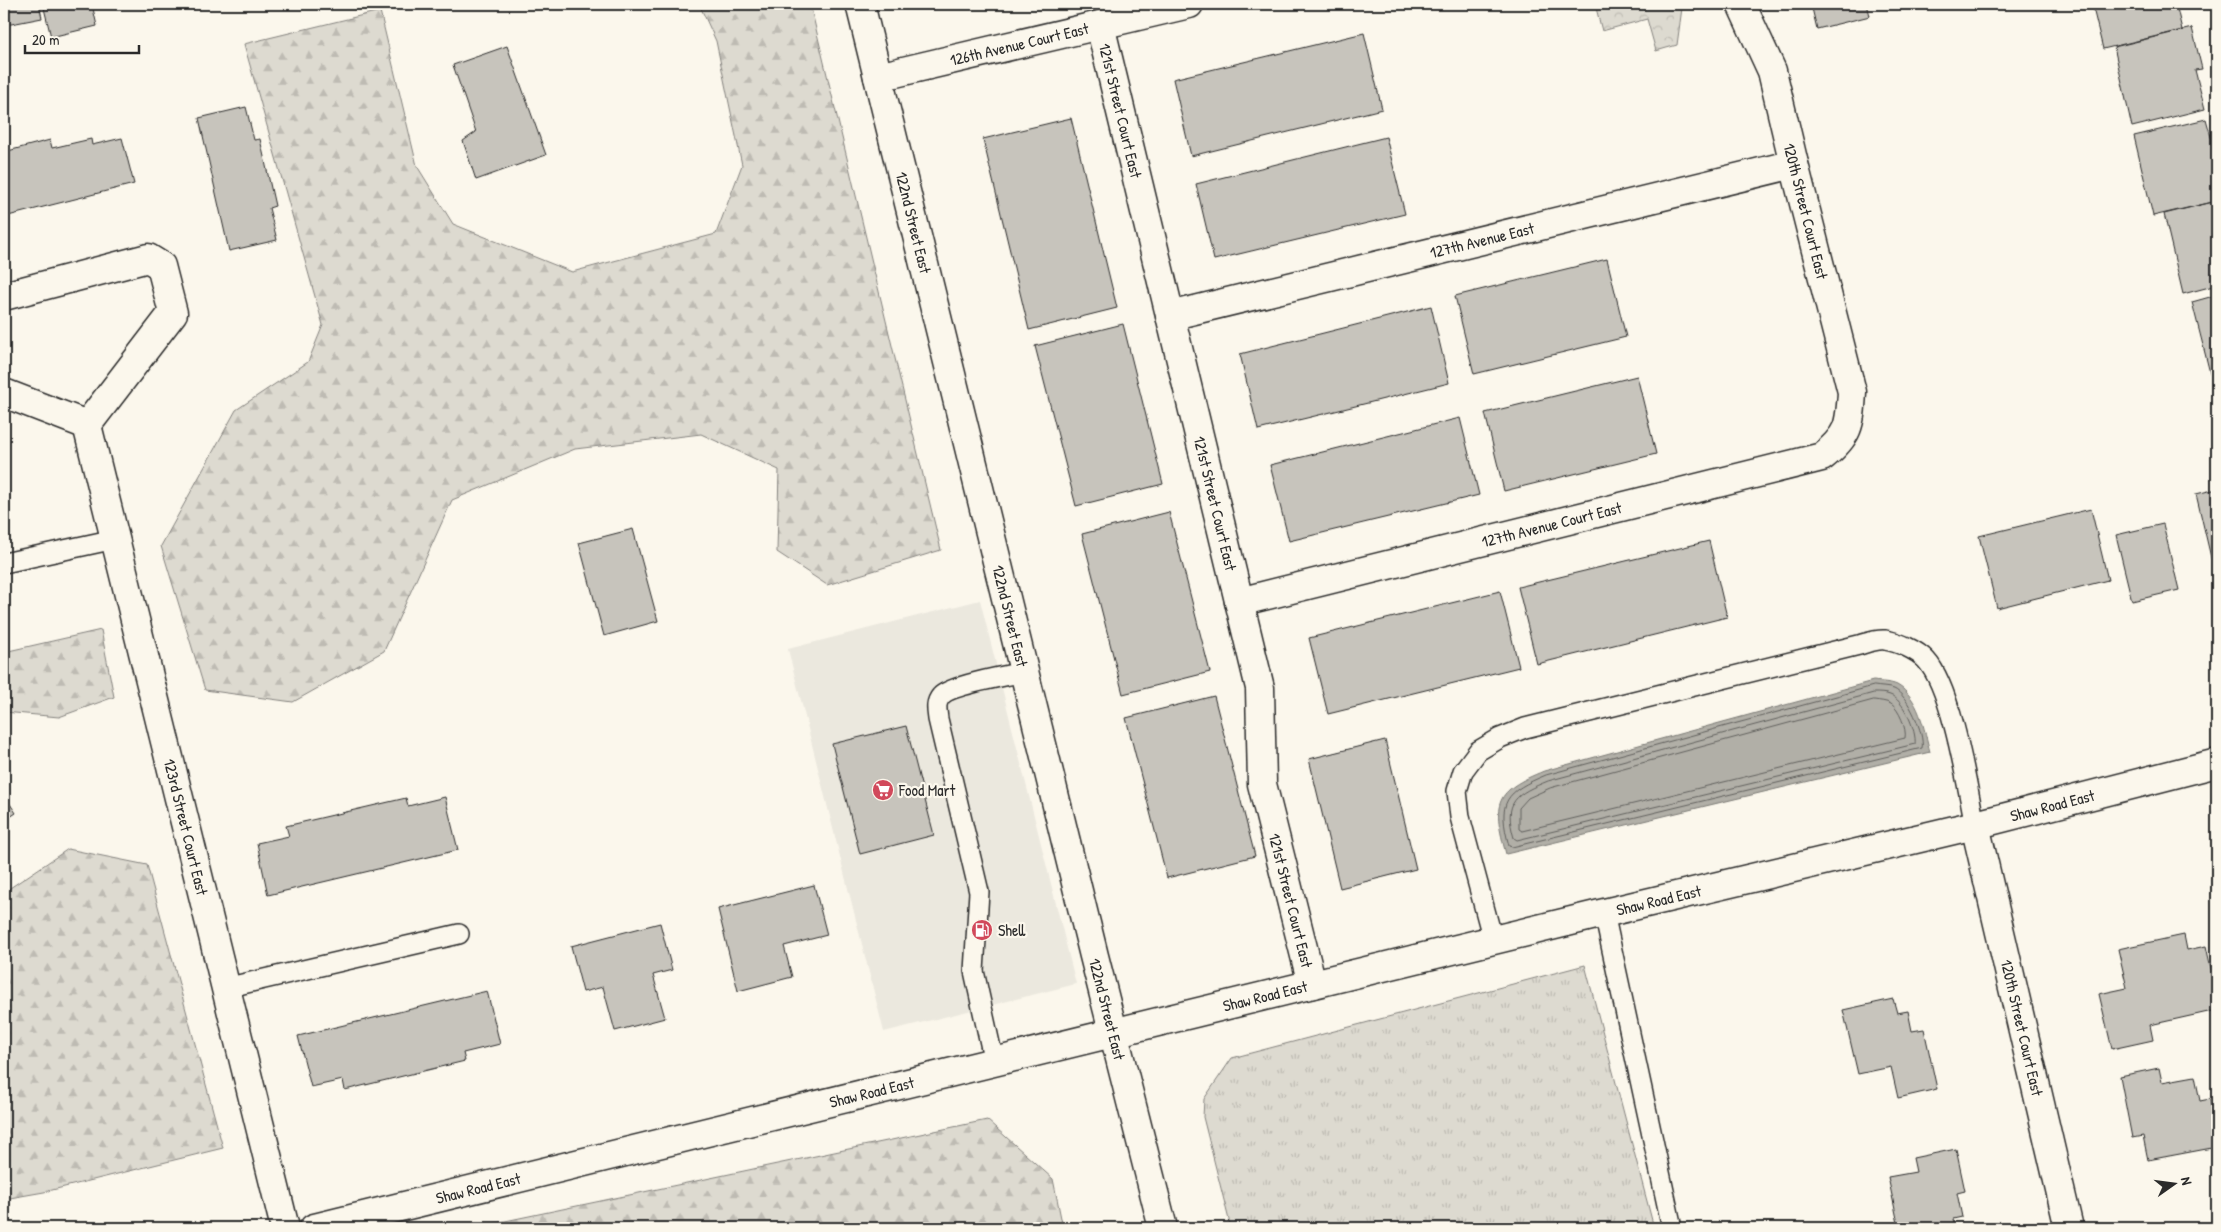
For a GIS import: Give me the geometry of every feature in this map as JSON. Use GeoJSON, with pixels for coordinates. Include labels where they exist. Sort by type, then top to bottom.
{"type":"FeatureCollection","features":[{"type":"Feature","properties":{"kind":"street","name":"122nd Street East"},"geometry":{"type":"LineString","coordinates":[[860,4],[1163,1228]]}},
{"type":"Feature","properties":{"kind":"street","name":"126th Avenue Court East"},"geometry":{"type":"LineString","coordinates":[[878,77],[1188,4]]}},
{"type":"Feature","properties":{"kind":"street","name":"120th Street Court East"},"geometry":{"type":"LineString","coordinates":[[1742,4],[1772,71],[1852,392],[1850,422]]}},
{"type":"Feature","properties":{"kind":"street","name":"121st Street Court East"},"geometry":{"type":"LineString","coordinates":[[1100,25],[1260,688],[1262,784],[1312,984]]}},
{"type":"Feature","properties":{"kind":"street","name":"127th Avenue East"},"geometry":{"type":"LineString","coordinates":[[1170,316],[1794,164]]}},
{"type":"Feature","properties":{"kind":"street"},"geometry":{"type":"LineString","coordinates":[[4,296],[148,258],[161,266],[173,313],[87,425],[4,393]]}},
{"type":"Feature","properties":{"kind":"street","name":"127th Avenue Court East"},"geometry":{"type":"LineString","coordinates":[[1239,602],[1822,457],[1840,442],[1850,422]]}},
{"type":"Feature","properties":{"kind":"street","name":"123rd Street Court East"},"geometry":{"type":"LineString","coordinates":[[87,425],[285,1228]]}},
{"type":"Feature","properties":{"kind":"street","name":"Shaw Road East"},"geometry":{"type":"LineString","coordinates":[[314,1228],[1113,1032],[1975,825],[2217,763]]}},
{"type":"Feature","properties":{"kind":"street","name":"120th Street Court East"},"geometry":{"type":"LineString","coordinates":[[1975,825],[2068,1228]]}},
{"type":"Feature","properties":{"kind":"lane"},"geometry":{"type":"LineString","coordinates":[[4,563],[116,539]]}},
{"type":"Feature","properties":{"kind":"lane"},"geometry":{"type":"LineString","coordinates":[[1493,940],[1460,818],[1457,791],[1463,771],[1478,751],[1500,738],[1525,728],[1858,645],[1883,640],[1903,646],[1926,660],[1938,679],[1952,719],[1975,825]]}},
{"type":"Feature","properties":{"kind":"lane"},"geometry":{"type":"LineString","coordinates":[[994,1062],[974,971],[979,892],[936,704],[942,694],[957,688],[1024,672]]}},
{"type":"Feature","properties":{"kind":"lane"},"geometry":{"type":"LineString","coordinates":[[1604,913],[1672,1228]]}},
{"type":"Feature","properties":{"kind":"lane"},"geometry":{"type":"LineString","coordinates":[[225,988],[459,934]]}},
{"type":"Feature","properties":{"kind":"shaded area"},"geometry":{"type":"Polygon","coordinates":[[[980,600],[1076,984],[884,1032],[788,649],[980,600]]]}},
{"type":"Feature","properties":{"kind":"green space"},"geometry":{"type":"Polygon","coordinates":[[[699,4],[810,4],[941,550],[827,585],[777,552],[779,470],[701,434],[575,449],[452,500],[384,651],[293,702],[205,690],[161,546],[236,410],[308,362],[323,325],[244,44],[380,11],[417,166],[453,224],[572,272],[716,234],[742,165],[716,41],[699,4]]]}},
{"type":"Feature","properties":{"kind":"green space"},"geometry":{"type":"Polygon","coordinates":[[[1595,4],[1665,4],[1670,7],[1682,8],[1677,45],[1656,51],[1647,19],[1602,31],[1595,4]]]}},
{"type":"Feature","properties":{"kind":"green space"},"geometry":{"type":"Polygon","coordinates":[[[101,630],[114,697],[59,717],[4,712],[4,652],[101,630]]]}},
{"type":"Feature","properties":{"kind":"green space"},"geometry":{"type":"Polygon","coordinates":[[[68,849],[147,865],[223,1148],[44,1192],[4,1199],[4,892],[68,849]]]}},
{"type":"Feature","properties":{"kind":"green space"},"geometry":{"type":"Polygon","coordinates":[[[1585,965],[1654,1228],[1231,1228],[1203,1117],[1204,1099],[1232,1058],[1585,965]]]}},
{"type":"Feature","properties":{"kind":"green space"},"geometry":{"type":"Polygon","coordinates":[[[987,1120],[1053,1179],[1063,1228],[472,1228],[987,1120]]]}},
{"type":"Feature","properties":{"kind":"water"},"geometry":{"type":"Polygon","coordinates":[[[1873,681],[1897,685],[1911,697],[1920,714],[1930,752],[1506,854],[1499,822],[1501,801],[1506,793],[1515,785],[1527,778],[1544,771],[1873,681]]]}},
{"type":"Feature","properties":{"kind":"building"},"geometry":{"type":"Polygon","coordinates":[[[4,4],[39,4],[42,18],[6,25],[4,4]]]}},
{"type":"Feature","properties":{"kind":"building"},"geometry":{"type":"Polygon","coordinates":[[[43,4],[92,4],[97,26],[51,37],[43,4]]]}},
{"type":"Feature","properties":{"kind":"building"},"geometry":{"type":"Polygon","coordinates":[[[1811,4],[1867,4],[1870,16],[1817,29],[1811,4]]]}},
{"type":"Feature","properties":{"kind":"building"},"geometry":{"type":"Polygon","coordinates":[[[2092,4],[2176,4],[2182,30],[2103,49],[2092,4]]]}},
{"type":"Feature","properties":{"kind":"building"},"geometry":{"type":"Polygon","coordinates":[[[2192,28],[2202,69],[2195,70],[2205,109],[2132,127],[2114,47],[2192,28]]]}},
{"type":"Feature","properties":{"kind":"building"},"geometry":{"type":"Polygon","coordinates":[[[1364,33],[1382,109],[1191,156],[1173,79],[1364,33]]]}},
{"type":"Feature","properties":{"kind":"building"},"geometry":{"type":"Polygon","coordinates":[[[507,46],[546,155],[476,180],[463,141],[476,132],[453,65],[507,46]]]}},
{"type":"Feature","properties":{"kind":"building"},"geometry":{"type":"Polygon","coordinates":[[[246,107],[254,140],[260,139],[275,206],[269,208],[277,240],[229,251],[199,118],[246,107]]]}},
{"type":"Feature","properties":{"kind":"building"},"geometry":{"type":"Polygon","coordinates":[[[1071,118],[1117,308],[1029,330],[983,139],[1071,118]]]}},
{"type":"Feature","properties":{"kind":"building"},"geometry":{"type":"Polygon","coordinates":[[[2206,119],[2217,158],[2217,201],[2153,216],[2134,136],[2206,119]]]}},
{"type":"Feature","properties":{"kind":"building"},"geometry":{"type":"Polygon","coordinates":[[[1386,137],[1405,214],[1214,260],[1196,184],[1386,137]]]}},
{"type":"Feature","properties":{"kind":"building"},"geometry":{"type":"Polygon","coordinates":[[[122,138],[134,184],[4,217],[4,152],[50,140],[52,148],[91,139],[92,145],[122,138]]]}},
{"type":"Feature","properties":{"kind":"building"},"geometry":{"type":"Polygon","coordinates":[[[2217,201],[2217,285],[2183,294],[2164,214],[2217,201]]]}},
{"type":"Feature","properties":{"kind":"building"},"geometry":{"type":"Polygon","coordinates":[[[1607,259],[1626,337],[1474,374],[1455,296],[1607,259]]]}},
{"type":"Feature","properties":{"kind":"building"},"geometry":{"type":"Polygon","coordinates":[[[2217,295],[2217,380],[2212,381],[2192,302],[2217,295]]]}},
{"type":"Feature","properties":{"kind":"building"},"geometry":{"type":"Polygon","coordinates":[[[1431,306],[1449,383],[1258,430],[1240,354],[1431,306]]]}},
{"type":"Feature","properties":{"kind":"building"},"geometry":{"type":"Polygon","coordinates":[[[1123,324],[1163,484],[1076,506],[1035,346],[1123,324]]]}},
{"type":"Feature","properties":{"kind":"building"},"geometry":{"type":"Polygon","coordinates":[[[1637,376],[1656,454],[1504,491],[1485,413],[1637,376]]]}},
{"type":"Feature","properties":{"kind":"building"},"geometry":{"type":"Polygon","coordinates":[[[1460,418],[1479,495],[1289,541],[1270,465],[1460,418]]]}},
{"type":"Feature","properties":{"kind":"building"},"geometry":{"type":"Polygon","coordinates":[[[2217,489],[2217,583],[2196,494],[2217,489]]]}},
{"type":"Feature","properties":{"kind":"building"},"geometry":{"type":"Polygon","coordinates":[[[2091,509],[2108,580],[1997,608],[1979,536],[2091,509]]]}},
{"type":"Feature","properties":{"kind":"building"},"geometry":{"type":"Polygon","coordinates":[[[1169,512],[1210,672],[1123,694],[1082,534],[1169,512]]]}},
{"type":"Feature","properties":{"kind":"building"},"geometry":{"type":"Polygon","coordinates":[[[2163,524],[2179,590],[2132,601],[2116,535],[2163,524]]]}},
{"type":"Feature","properties":{"kind":"building"},"geometry":{"type":"Polygon","coordinates":[[[633,529],[658,621],[604,636],[579,543],[633,529]]]}},
{"type":"Feature","properties":{"kind":"building"},"geometry":{"type":"Polygon","coordinates":[[[1709,541],[1727,617],[1537,664],[1518,587],[1709,541]]]}},
{"type":"Feature","properties":{"kind":"building"},"geometry":{"type":"Polygon","coordinates":[[[1500,591],[1519,667],[1328,714],[1309,638],[1500,591]]]}},
{"type":"Feature","properties":{"kind":"building"},"geometry":{"type":"Polygon","coordinates":[[[1214,696],[1255,856],[1167,878],[1126,718],[1214,696]]]}},
{"type":"Feature","properties":{"kind":"building","name":"Food Mart"},"geometry":{"type":"Polygon","coordinates":[[[906,726],[934,835],[860,854],[832,744],[906,726]]]}},
{"type":"Feature","properties":{"kind":"building"},"geometry":{"type":"Polygon","coordinates":[[[1385,740],[1416,869],[1340,888],[1309,759],[1385,740]]]}},
{"type":"Feature","properties":{"kind":"building"},"geometry":{"type":"Polygon","coordinates":[[[4,795],[16,813],[4,821],[4,795]]]}},
{"type":"Feature","properties":{"kind":"building"},"geometry":{"type":"Polygon","coordinates":[[[445,797],[458,850],[268,895],[257,843],[289,836],[286,826],[406,798],[408,806],[445,797]]]}},
{"type":"Feature","properties":{"kind":"building"},"geometry":{"type":"Polygon","coordinates":[[[814,885],[827,935],[784,946],[792,977],[738,991],[718,909],[814,885]]]}},
{"type":"Feature","properties":{"kind":"building"},"geometry":{"type":"Polygon","coordinates":[[[660,923],[672,970],[653,975],[665,1018],[615,1031],[603,987],[583,992],[571,946],[660,923]]]}},
{"type":"Feature","properties":{"kind":"building"},"geometry":{"type":"Polygon","coordinates":[[[2184,935],[2187,950],[2206,946],[2217,995],[2217,1010],[2150,1025],[2153,1040],[2112,1049],[2099,994],[2127,988],[2118,949],[2184,935]]]}},
{"type":"Feature","properties":{"kind":"building"},"geometry":{"type":"Polygon","coordinates":[[[487,991],[500,1044],[463,1053],[465,1061],[345,1090],[343,1080],[311,1087],[298,1036],[487,991]]]}},
{"type":"Feature","properties":{"kind":"building"},"geometry":{"type":"Polygon","coordinates":[[[1893,999],[1897,1013],[1908,1011],[1912,1031],[1924,1029],[1937,1089],[1898,1098],[1891,1067],[1858,1074],[1843,1010],[1893,999]]]}},
{"type":"Feature","properties":{"kind":"building"},"geometry":{"type":"Polygon","coordinates":[[[2159,1068],[2162,1082],[2195,1076],[2200,1101],[2210,1099],[2217,1147],[2148,1160],[2143,1136],[2132,1138],[2120,1076],[2159,1068]]]}},
{"type":"Feature","properties":{"kind":"building"},"geometry":{"type":"Polygon","coordinates":[[[1956,1149],[1965,1191],[1957,1193],[1962,1217],[1953,1219],[1955,1228],[1899,1228],[1888,1177],[1916,1172],[1913,1158],[1956,1149]]]}},
{"type":"Feature","properties":{"kind":"place","name":"Food Mart"},"geometry":{"type":"Point","coordinates":[883,790]}},
{"type":"Feature","properties":{"kind":"place","name":"Shell"},"geometry":{"type":"Point","coordinates":[982,930]}}]}
